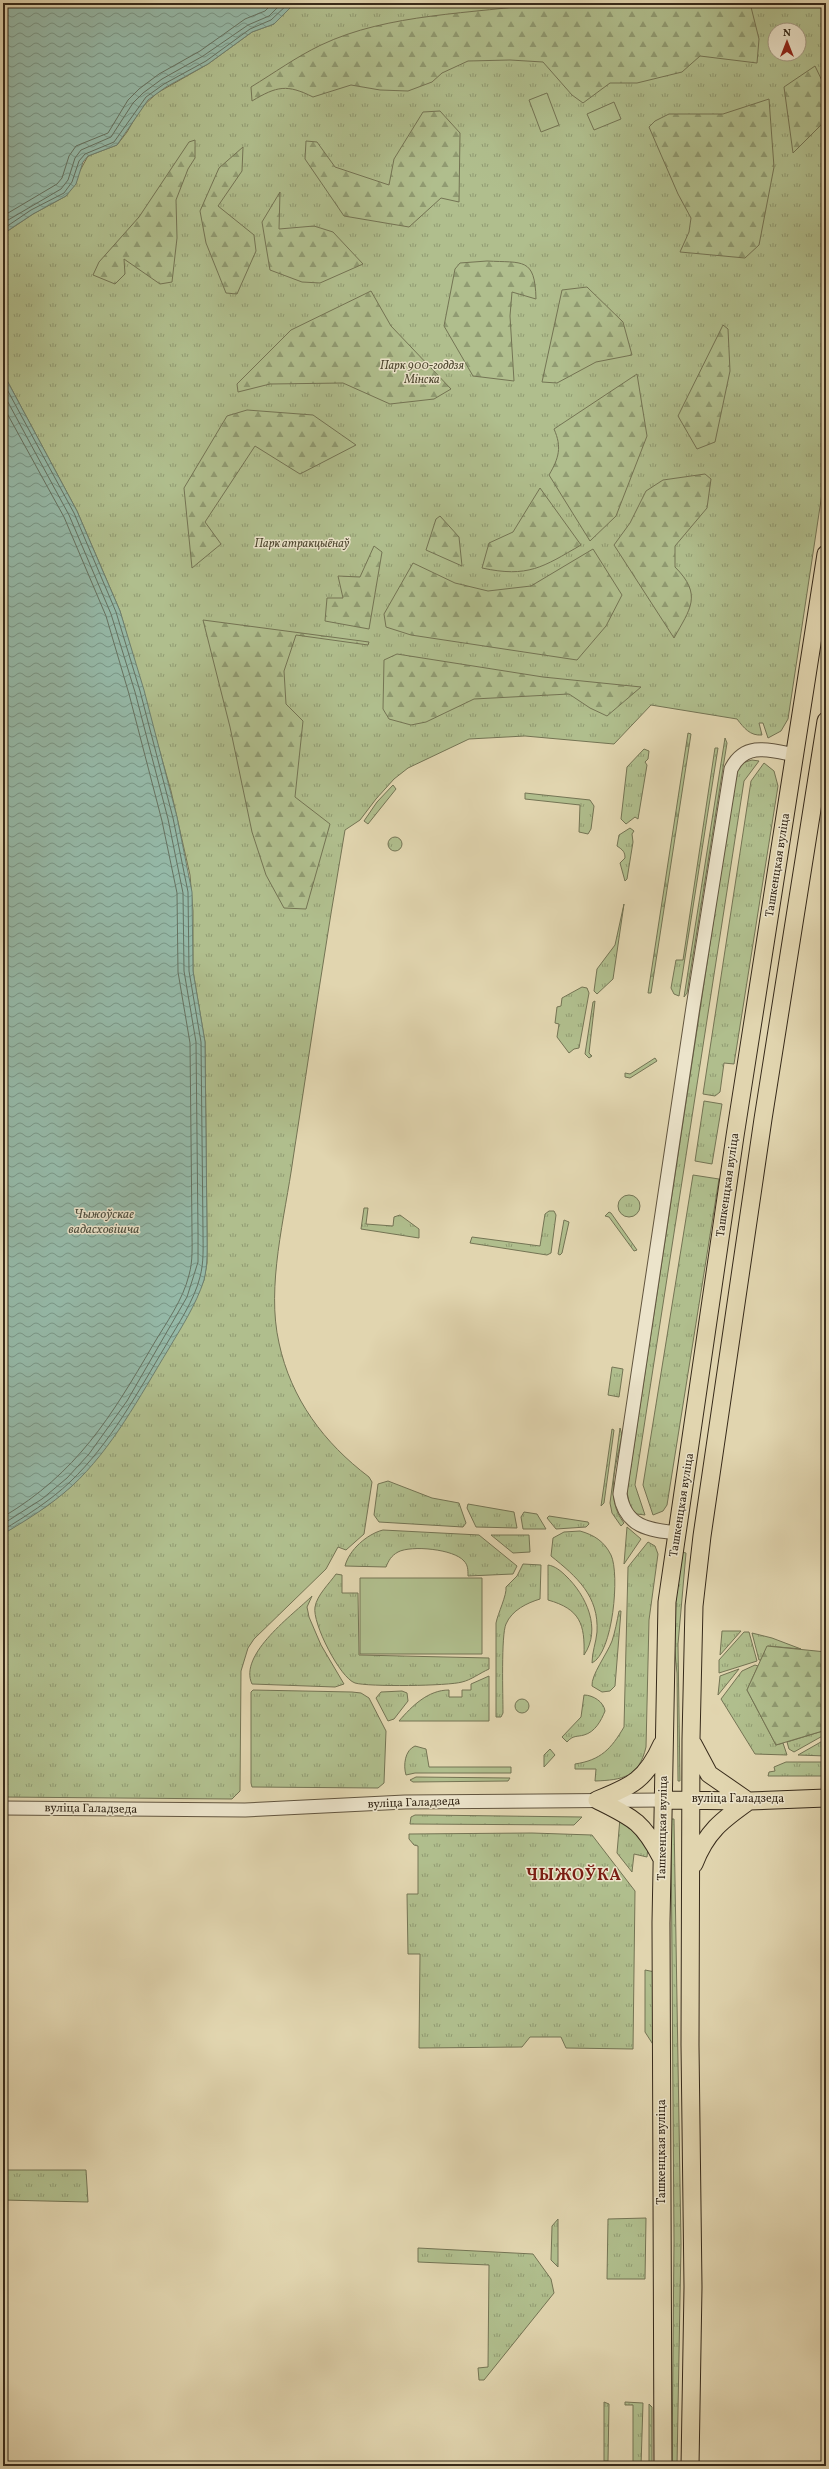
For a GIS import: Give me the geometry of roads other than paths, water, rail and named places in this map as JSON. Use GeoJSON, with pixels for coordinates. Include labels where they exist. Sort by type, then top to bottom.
{"type":"FeatureCollection","features":[{"type":"Feature","properties":{"kind":"main road","name":"Ташкенцкая вуліца"},"geometry":{"type":"LineString","coordinates":[[663,2466],[662,1859],[666,1621],[677,1533],[694,1426],[735,1136],[826,554]]}},
{"type":"Feature","properties":{"kind":"main road","name":"Ташкенцкая вуліца"},"geometry":{"type":"LineString","coordinates":[[690,2466],[693,2292],[690,2045],[691,1739],[694,1606],[702,1536],[762,1126],[826,721]]}},
{"type":"Feature","properties":{"kind":"main road"},"geometry":{"type":"LineString","coordinates":[[795,755],[820,759]]}},
{"type":"Feature","properties":{"kind":"main road"},"geometry":{"type":"LineString","coordinates":[[677,1533],[702,1536]]}},
{"type":"Feature","properties":{"kind":"main road"},"geometry":{"type":"LineString","coordinates":[[597,1800],[631,1786],[644,1775],[653,1763],[665,1737]]}},
{"type":"Feature","properties":{"kind":"main road"},"geometry":{"type":"LineString","coordinates":[[691,1739],[700,1761],[709,1774],[748,1801],[722,1820],[707,1836],[691,1872]]}},
{"type":"Feature","properties":{"kind":"main road","name":"вуліца Галадзеда"},"geometry":{"type":"LineString","coordinates":[[663,1800],[748,1801],[826,1798]]}},
{"type":"Feature","properties":{"kind":"main road"},"geometry":{"type":"LineString","coordinates":[[597,1800],[639,1823],[649,1834],[662,1859]]}},
{"type":"Feature","properties":{"kind":"street"},"geometry":{"type":"LineString","coordinates":[[677,1533],[648,1530],[640,1525],[624,1511],[620,1494],[693,1007],[731,768],[738,757],[750,750],[760,748],[795,755]]}},
{"type":"Feature","properties":{"kind":"street","name":"вуліца Галадзеда"},"geometry":{"type":"LineString","coordinates":[[3,1808],[245,1810],[405,1802],[663,1800]]}},
{"type":"Feature","properties":{"kind":"water"},"geometry":{"type":"Polygon","coordinates":[[[3,3],[295,3],[274,24],[252,32],[208,64],[166,87],[148,100],[117,145],[88,156],[83,162],[76,184],[66,196],[33,214],[3,234],[3,3]]]}},
{"type":"Feature","properties":{"kind":"water","name":"Чыжоўскае вадасховішча"},"geometry":{"type":"Polygon","coordinates":[[[3,373],[77,511],[120,611],[144,690],[177,817],[192,892],[193,971],[205,1042],[207,1250],[204,1280],[193,1307],[113,1439],[100,1456],[72,1486],[56,1500],[3,1534],[3,373]]]}},
{"type":"Feature","properties":{"kind":"district","name":"ЧЫЖОЎКА"},"geometry":{"type":"Point","coordinates":[574,1876]}},
{"type":"Feature","properties":{"kind":"park label","name":"Парк 900-годдзя Мінска"},"geometry":{"type":"Point","coordinates":[422,373]}},
{"type":"Feature","properties":{"kind":"park label","name":"Парк атракцыёнаў"},"geometry":{"type":"Point","coordinates":[302,544]}}]}
